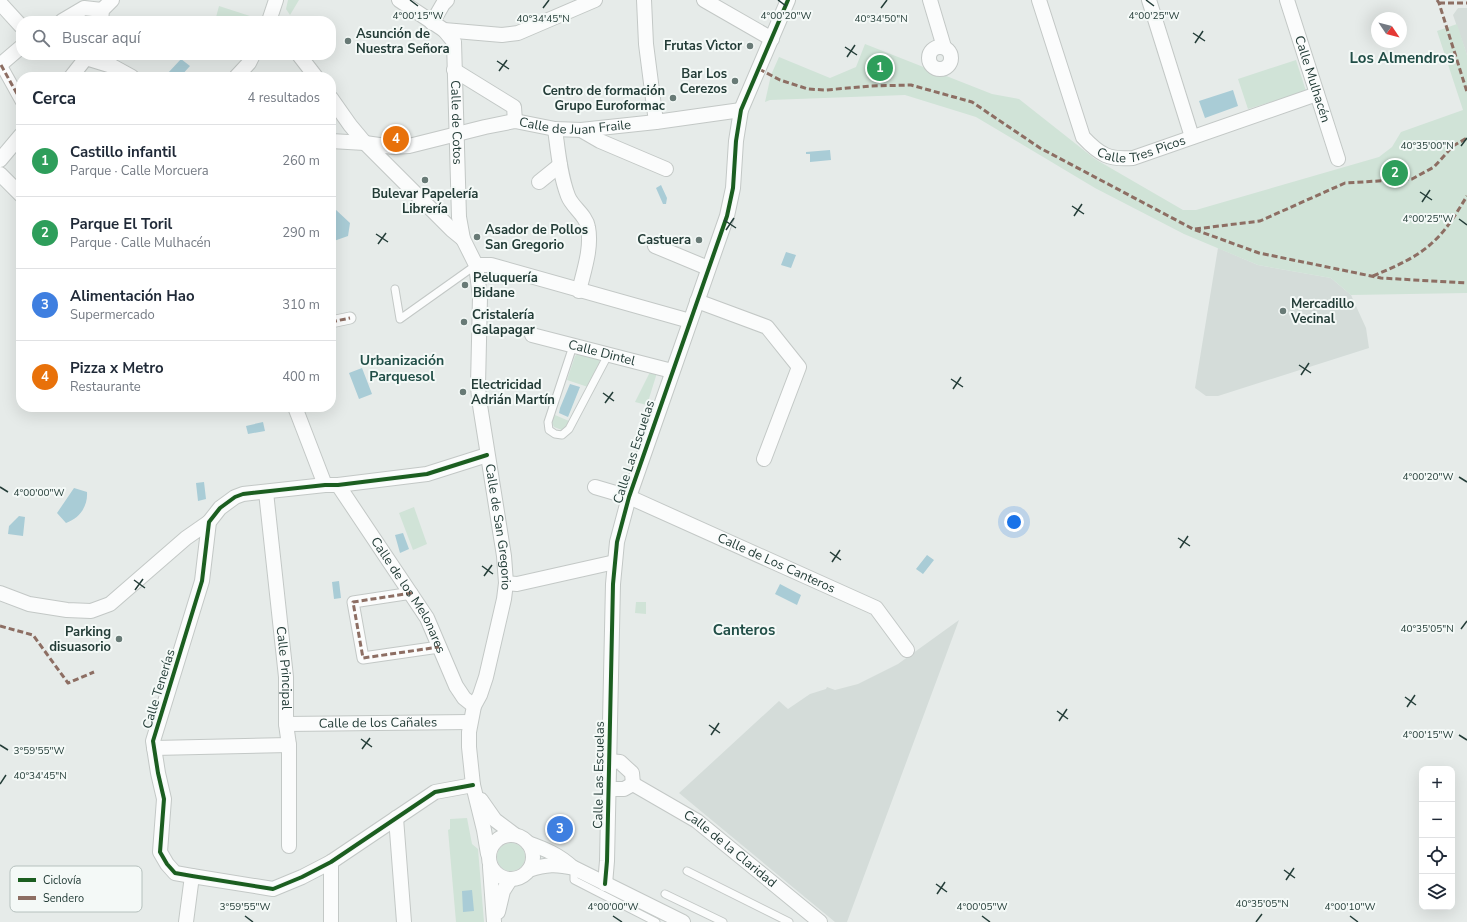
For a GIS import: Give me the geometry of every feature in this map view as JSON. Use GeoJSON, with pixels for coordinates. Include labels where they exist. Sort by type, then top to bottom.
{"type":"FeatureCollection","features":[{"type":"Feature","properties":{"kind":"street"},"geometry":{"type":"LineString","coordinates":[[271,16],[276,0]]}},
{"type":"Feature","properties":{"kind":"street"},"geometry":{"type":"LineString","coordinates":[[398,0],[438,26],[502,35],[518,33],[595,0]]}},
{"type":"Feature","properties":{"kind":"street"},"geometry":{"type":"LineString","coordinates":[[438,26],[443,4],[447,0]]}},
{"type":"Feature","properties":{"kind":"street"},"geometry":{"type":"LineString","coordinates":[[644,0],[646,44],[656,122]]}},
{"type":"Feature","properties":{"kind":"street"},"geometry":{"type":"LineString","coordinates":[[704,0],[772,39]]}},
{"type":"Feature","properties":{"kind":"street","name":"Calle Las Escuelas"},"geometry":{"type":"LineString","coordinates":[[605,884],[609,789],[614,562],[617,542],[629,497],[727,216],[734,177],[738,122],[741,110],[788,0]]}},
{"type":"Feature","properties":{"kind":"street"},"geometry":{"type":"LineString","coordinates":[[930,0],[944,47]]}},
{"type":"Feature","properties":{"kind":"street","name":"Calle Tres Picos"},"geometry":{"type":"LineString","coordinates":[[1039,0],[1083,138],[1094,150],[1108,157],[1121,159],[1133,158],[1317,94]]}},
{"type":"Feature","properties":{"kind":"street"},"geometry":{"type":"LineString","coordinates":[[1149,0],[1192,137]]}},
{"type":"Feature","properties":{"kind":"street","name":"Calle Mulhacén"},"geometry":{"type":"LineString","coordinates":[[1287,0],[1338,159]]}},
{"type":"Feature","properties":{"kind":"street"},"geometry":{"type":"LineString","coordinates":[[0,3],[16,21]]}},
{"type":"Feature","properties":{"kind":"street"},"geometry":{"type":"LineString","coordinates":[[70,16],[84,8],[105,10]]}},
{"type":"Feature","properties":{"kind":"street","name":"Calle de Cotos"},"geometry":{"type":"LineString","coordinates":[[438,26],[454,42],[459,217]]}},
{"type":"Feature","properties":{"kind":"street"},"geometry":{"type":"LineString","coordinates":[[16,51],[0,65],[16,92]]}},
{"type":"Feature","properties":{"kind":"street"},"geometry":{"type":"LineString","coordinates":[[76,72],[87,60]]}},
{"type":"Feature","properties":{"kind":"street"},"geometry":{"type":"LineString","coordinates":[[97,60],[123,72]]}},
{"type":"Feature","properties":{"kind":"street"},"geometry":{"type":"LineString","coordinates":[[241,72],[250,60]]}},
{"type":"Feature","properties":{"kind":"street"},"geometry":{"type":"LineString","coordinates":[[303,60],[312,72]]}},
{"type":"Feature","properties":{"kind":"street"},"geometry":{"type":"LineString","coordinates":[[454,70],[514,107],[515,121]]}},
{"type":"Feature","properties":{"kind":"street","name":"Calle de San Gregorio"},"geometry":{"type":"LineString","coordinates":[[336,105],[360,138],[463,239]]}},
{"type":"Feature","properties":{"kind":"street","name":"Calle de Juan Fraile"},"geometry":{"type":"LineString","coordinates":[[336,140],[360,138],[393,147],[409,146],[456,133],[515,121],[555,129],[581,130],[656,122],[741,110]]}},
{"type":"Feature","properties":{"kind":"street"},"geometry":{"type":"LineString","coordinates":[[555,129],[560,165],[569,197],[580,211],[588,226],[589,246],[579,290]]}},
{"type":"Feature","properties":{"kind":"street"},"geometry":{"type":"LineString","coordinates":[[581,130],[666,169]]}},
{"type":"Feature","properties":{"kind":"street"},"geometry":{"type":"LineString","coordinates":[[0,160],[16,147]]}},
{"type":"Feature","properties":{"kind":"street"},"geometry":{"type":"LineString","coordinates":[[539,182],[560,165]]}},
{"type":"Feature","properties":{"kind":"street"},"geometry":{"type":"LineString","coordinates":[[0,174],[16,190]]}},
{"type":"Feature","properties":{"kind":"street","name":"Calle de San Gregorio"},"geometry":{"type":"LineString","coordinates":[[459,217],[463,239],[476,265],[480,297],[479,392],[487,455],[504,556],[506,583],[504,599],[470,722],[469,747],[473,785],[484,830],[489,861],[495,922]]}},
{"type":"Feature","properties":{"kind":"street"},"geometry":{"type":"LineString","coordinates":[[655,246],[708,268]]}},
{"type":"Feature","properties":{"kind":"street"},"geometry":{"type":"LineString","coordinates":[[476,265],[491,264],[690,321]]}},
{"type":"Feature","properties":{"kind":"street"},"geometry":{"type":"LineString","coordinates":[[697,301],[767,327],[799,367],[764,460]]}},
{"type":"Feature","properties":{"kind":"street"},"geometry":{"type":"LineString","coordinates":[[336,321],[350,318]]}},
{"type":"Feature","properties":{"kind":"street","name":"Calle Dintel"},"geometry":{"type":"LineString","coordinates":[[532,335],[672,371]]}},
{"type":"Feature","properties":{"kind":"street","name":"Calle de los Melonares"},"geometry":{"type":"LineString","coordinates":[[297,412],[331,485],[412,593],[428,618],[456,686],[464,698],[477,700]]}},
{"type":"Feature","properties":{"kind":"street"},"geometry":{"type":"LineString","coordinates":[[0,593],[29,604],[67,610],[91,611],[110,604],[186,538],[209,522],[220,508],[235,497],[243,494],[427,474],[487,455]]}},
{"type":"Feature","properties":{"kind":"street","name":"Calle Las Escuelas"},"geometry":{"type":"LineString","coordinates":[[595,487],[629,497]]}},
{"type":"Feature","properties":{"kind":"street","name":"Calle Principal"},"geometry":{"type":"LineString","coordinates":[[266,492],[286,677],[286,724],[289,745],[289,846]]}},
{"type":"Feature","properties":{"kind":"street","name":"Calle de Los Canteros"},"geometry":{"type":"LineString","coordinates":[[629,497],[876,608],[907,650]]}},
{"type":"Feature","properties":{"kind":"street","name":"Calle Tenerías"},"geometry":{"type":"LineString","coordinates":[[209,522],[202,581],[153,741],[164,799],[160,852],[167,864],[175,873],[273,889],[302,877],[331,862],[435,792],[473,785]]}},
{"type":"Feature","properties":{"kind":"street"},"geometry":{"type":"LineString","coordinates":[[506,583],[517,584],[614,562]]}},
{"type":"Feature","properties":{"kind":"street"},"geometry":{"type":"LineString","coordinates":[[412,593],[353,602],[363,658],[439,647]]}},
{"type":"Feature","properties":{"kind":"street","name":"Calle de los Cañales"},"geometry":{"type":"LineString","coordinates":[[286,724],[470,722]]}},
{"type":"Feature","properties":{"kind":"street"},"geometry":{"type":"LineString","coordinates":[[154,748],[289,745]]}},
{"type":"Feature","properties":{"kind":"street"},"geometry":{"type":"LineString","coordinates":[[609,762],[620,762],[632,773],[633,784],[624,789],[609,789]]}},
{"type":"Feature","properties":{"kind":"street","name":"Calle de la Claridad"},"geometry":{"type":"LineString","coordinates":[[633,784],[697,820],[820,922]]}},
{"type":"Feature","properties":{"kind":"street","name":"Calle de San Gregorio"},"geometry":{"type":"LineString","coordinates":[[473,785],[490,815],[515,835]]}},
{"type":"Feature","properties":{"kind":"street"},"geometry":{"type":"LineString","coordinates":[[396,818],[404,922]]}},
{"type":"Feature","properties":{"kind":"street"},"geometry":{"type":"LineString","coordinates":[[528,843],[532,851],[533,861],[529,870],[524,876],[518,879],[510,880],[495,874],[489,861],[491,847],[495,841],[501,837],[515,835],[528,843],[547,850],[562,858],[574,868],[683,922]]}},
{"type":"Feature","properties":{"kind":"street"},"geometry":{"type":"LineString","coordinates":[[331,862],[331,922]]}},
{"type":"Feature","properties":{"kind":"street"},"geometry":{"type":"LineString","coordinates":[[529,870],[542,865],[562,865],[574,868]]}},
{"type":"Feature","properties":{"kind":"street"},"geometry":{"type":"LineString","coordinates":[[186,922],[192,876]]}},
{"type":"Feature","properties":{"kind":"street"},"geometry":{"type":"LineString","coordinates":[[495,922],[503,891],[510,880]]}},
{"type":"Feature","properties":{"kind":"lane"},"geometry":{"type":"LineString","coordinates":[[395,288],[400,319],[476,265]]}},
{"type":"Feature","properties":{"kind":"lane"},"geometry":{"type":"LineString","coordinates":[[573,346],[548,422],[549,430],[555,434],[562,435],[569,429],[608,355]]}},
{"type":"Feature","properties":{"kind":"lane"},"geometry":{"type":"LineString","coordinates":[[574,868],[574,880],[656,922]]}},
{"type":"Feature","properties":{"kind":"lane"},"geometry":{"type":"LineString","coordinates":[[687,871],[789,922]]}},
{"type":"Feature","properties":{"kind":"lane"},"geometry":{"type":"LineString","coordinates":[[665,894],[723,922]]}},
{"type":"Feature","properties":{"kind":"shaded area"},"geometry":{"type":"Polygon","coordinates":[[[1458,8],[1467,8],[1467,55],[1453,15],[1458,8]]]}},
{"type":"Feature","properties":{"kind":"shaded area","name":"Mercadillo Vecinal"},"geometry":{"type":"Polygon","coordinates":[[[1218,248],[1258,265],[1331,278],[1351,295],[1366,328],[1369,348],[1218,396],[1206,396],[1195,388],[1218,248]]]}},
{"type":"Feature","properties":{"kind":"shaded area"},"geometry":{"type":"Polygon","coordinates":[[[959,620],[847,922],[835,922],[679,793],[779,701],[788,709],[810,694],[826,689],[827,687],[835,690],[858,684],[898,664],[959,620]]]}},
{"type":"Feature","properties":{"kind":"green space"},"geometry":{"type":"Polygon","coordinates":[[[288,0],[299,0],[290,15],[286,9],[288,0]]]}},
{"type":"Feature","properties":{"kind":"green space"},"geometry":{"type":"Polygon","coordinates":[[[219,6],[250,16],[216,16],[219,6]]]}},
{"type":"Feature","properties":{"kind":"green space"},"geometry":{"type":"Polygon","coordinates":[[[1457,24],[1467,55],[1467,293],[1351,295],[1331,278],[1258,265],[1184,234],[1095,188],[976,117],[905,95],[770,100],[765,102],[771,75],[779,57],[830,78],[856,67],[865,44],[992,94],[1019,99],[1095,159],[1183,210],[1196,210],[1379,157],[1392,147],[1401,132],[1463,110],[1437,31],[1457,24]]]}},
{"type":"Feature","properties":{"kind":"green space"},"geometry":{"type":"Polygon","coordinates":[[[1296,60],[1306,91],[1248,109],[1238,79],[1296,60]]]}},
{"type":"Feature","properties":{"kind":"green space"},"geometry":{"type":"Polygon","coordinates":[[[579,353],[599,357],[600,365],[588,387],[567,380],[575,356],[579,353]]]}},
{"type":"Feature","properties":{"kind":"green space"},"geometry":{"type":"Polygon","coordinates":[[[651,370],[656,373],[656,376],[647,405],[635,402],[651,370]]]}},
{"type":"Feature","properties":{"kind":"green space"},"geometry":{"type":"Polygon","coordinates":[[[555,415],[569,421],[566,427],[562,430],[554,427],[552,423],[555,415]]]}},
{"type":"Feature","properties":{"kind":"green space"},"geometry":{"type":"Polygon","coordinates":[[[414,507],[427,544],[413,550],[399,513],[414,507]]]}},
{"type":"Feature","properties":{"kind":"green space"},"geometry":{"type":"Polygon","coordinates":[[[636,602],[646,602],[646,614],[635,613],[636,602]]]}},
{"type":"Feature","properties":{"kind":"green space"},"geometry":{"type":"Polygon","coordinates":[[[467,818],[472,844],[478,849],[484,922],[456,922],[448,830],[450,829],[450,819],[467,818]]]}},
{"type":"Feature","properties":{"kind":"green space"},"geometry":{"type":"Polygon","coordinates":[[[511,843],[521,847],[525,857],[521,867],[511,871],[501,867],[497,857],[501,847],[511,843]]]}},
{"type":"Feature","properties":{"kind":"water"},"geometry":{"type":"Polygon","coordinates":[[[180,60],[190,66],[185,72],[169,72],[180,60]]]}},
{"type":"Feature","properties":{"kind":"water"},"geometry":{"type":"Polygon","coordinates":[[[1233,90],[1238,106],[1205,118],[1199,101],[1233,90]]]}},
{"type":"Feature","properties":{"kind":"water"},"geometry":{"type":"Polygon","coordinates":[[[830,150],[831,160],[810,162],[810,154],[806,154],[806,152],[830,150]]]}},
{"type":"Feature","properties":{"kind":"water"},"geometry":{"type":"Polygon","coordinates":[[[661,185],[667,198],[666,204],[663,204],[656,188],[661,185]]]}},
{"type":"Feature","properties":{"kind":"water"},"geometry":{"type":"Polygon","coordinates":[[[336,210],[350,223],[348,236],[336,240],[336,210]]]}},
{"type":"Feature","properties":{"kind":"water"},"geometry":{"type":"Polygon","coordinates":[[[786,252],[796,255],[791,268],[781,265],[786,252]]]}},
{"type":"Feature","properties":{"kind":"water"},"geometry":{"type":"Polygon","coordinates":[[[362,368],[372,394],[359,399],[349,373],[362,368]]]}},
{"type":"Feature","properties":{"kind":"water"},"geometry":{"type":"Polygon","coordinates":[[[570,384],[580,387],[568,417],[559,413],[570,384]]]}},
{"type":"Feature","properties":{"kind":"water"},"geometry":{"type":"Polygon","coordinates":[[[263,422],[265,431],[248,434],[246,426],[263,422]]]}},
{"type":"Feature","properties":{"kind":"water"},"geometry":{"type":"Polygon","coordinates":[[[204,482],[206,499],[198,501],[196,483],[204,482]]]}},
{"type":"Feature","properties":{"kind":"water"},"geometry":{"type":"Polygon","coordinates":[[[74,488],[87,492],[86,502],[79,515],[66,523],[57,513],[74,488]]]}},
{"type":"Feature","properties":{"kind":"water"},"geometry":{"type":"Polygon","coordinates":[[[19,516],[25,517],[23,536],[8,534],[9,526],[19,516]]]}},
{"type":"Feature","properties":{"kind":"water"},"geometry":{"type":"Polygon","coordinates":[[[403,533],[409,549],[400,553],[395,535],[403,533]]]}},
{"type":"Feature","properties":{"kind":"water"},"geometry":{"type":"Polygon","coordinates":[[[927,555],[934,560],[923,574],[916,569],[927,555]]]}},
{"type":"Feature","properties":{"kind":"water"},"geometry":{"type":"Polygon","coordinates":[[[339,581],[341,598],[334,599],[332,582],[339,581]]]}},
{"type":"Feature","properties":{"kind":"water"},"geometry":{"type":"Polygon","coordinates":[[[780,584],[801,595],[797,605],[775,594],[780,584]]]}},
{"type":"Feature","properties":{"kind":"water"},"geometry":{"type":"Polygon","coordinates":[[[472,890],[474,911],[463,912],[462,891],[472,890]]]}},
{"type":"Feature","properties":{"kind":"marked path"},"geometry":{"type":"LineString","coordinates":[[1437,0],[1467,92]]}},
{"type":"Feature","properties":{"kind":"marked path"},"geometry":{"type":"LineString","coordinates":[[1439,3],[1467,3]]}},
{"type":"Feature","properties":{"kind":"marked path"},"geometry":{"type":"LineString","coordinates":[[1,65],[16,92]]}},
{"type":"Feature","properties":{"kind":"marked path"},"geometry":{"type":"LineString","coordinates":[[759,69],[780,80],[808,89],[826,90],[871,86],[911,85],[972,102],[1040,148],[1193,229],[1259,253],[1381,278],[1467,283]]}},
{"type":"Feature","properties":{"kind":"marked path"},"geometry":{"type":"LineString","coordinates":[[1195,229],[1260,221],[1345,183],[1412,179],[1434,167],[1453,146],[1467,138]]}},
{"type":"Feature","properties":{"kind":"marked path"},"geometry":{"type":"LineString","coordinates":[[1373,276],[1404,262],[1426,248],[1447,227],[1467,196]]}},
{"type":"Feature","properties":{"kind":"marked path"},"geometry":{"type":"LineString","coordinates":[[336,321],[350,318]]}},
{"type":"Feature","properties":{"kind":"marked path"},"geometry":{"type":"LineString","coordinates":[[412,593],[353,602],[363,658],[439,647]]}},
{"type":"Feature","properties":{"kind":"marked path"},"geometry":{"type":"LineString","coordinates":[[0,626],[33,635],[68,683],[94,672]]}},
{"type":"Feature","properties":{"kind":"cycle path"},"geometry":{"type":"LineString","coordinates":[[605,884],[607,861],[613,584],[617,542],[629,497],[727,216],[733,188],[736,141],[741,110],[788,0]]}},
{"type":"Feature","properties":{"kind":"cycle path"},"geometry":{"type":"LineString","coordinates":[[473,785],[435,792],[331,862],[302,877],[273,889],[175,873],[167,864],[160,852],[164,799],[153,741],[202,581],[209,522],[220,508],[235,497],[243,494],[325,485],[338,485],[427,474],[487,455]]}},
{"type":"Feature","properties":{"kind":"place","name":"Asunción de Nuestra Señora"},"geometry":{"type":"Point","coordinates":[348,41]}},
{"type":"Feature","properties":{"kind":"place","name":"Frutas Vìctor"},"geometry":{"type":"Point","coordinates":[750,46]}},
{"type":"Feature","properties":{"kind":"place","name":"Castillo infantil"},"geometry":{"type":"Point","coordinates":[880,68]}},
{"type":"Feature","properties":{"kind":"place","name":"Bar Los Cerezos"},"geometry":{"type":"Point","coordinates":[735,81]}},
{"type":"Feature","properties":{"kind":"place","name":"Centro de formación Grupo Euroformac"},"geometry":{"type":"Point","coordinates":[673,98]}},
{"type":"Feature","properties":{"kind":"place","name":"Pizza x Metro"},"geometry":{"type":"Point","coordinates":[396,139]}},
{"type":"Feature","properties":{"kind":"place","name":"Parque El Toril"},"geometry":{"type":"Point","coordinates":[1395,173]}},
{"type":"Feature","properties":{"kind":"place","name":"Bulevar Papelería Librería"},"geometry":{"type":"Point","coordinates":[425,180]}},
{"type":"Feature","properties":{"kind":"place","name":"Asador de Pollos San Gregorio"},"geometry":{"type":"Point","coordinates":[477,237]}},
{"type":"Feature","properties":{"kind":"place","name":"Castuera"},"geometry":{"type":"Point","coordinates":[699,240]}},
{"type":"Feature","properties":{"kind":"place","name":"Peluquería Bidane"},"geometry":{"type":"Point","coordinates":[465,285]}},
{"type":"Feature","properties":{"kind":"place","name":"Mercadillo Vecinal"},"geometry":{"type":"Point","coordinates":[1283,311]}},
{"type":"Feature","properties":{"kind":"place","name":"Cristalería Galapagar"},"geometry":{"type":"Point","coordinates":[464,322]}},
{"type":"Feature","properties":{"kind":"place","name":"Electricidad Adrián Martín"},"geometry":{"type":"Point","coordinates":[463,392]}},
{"type":"Feature","properties":{"kind":"place","name":"Parking disuasorio"},"geometry":{"type":"Point","coordinates":[119,639]}},
{"type":"Feature","properties":{"kind":"place","name":"Alimentación Hao"},"geometry":{"type":"Point","coordinates":[560,829]}},
{"type":"Feature","properties":{"kind":"district","name":"Los Almendros"},"geometry":{"type":"Point","coordinates":[1402,58]}},
{"type":"Feature","properties":{"kind":"district","name":"Urbanización Parquesol"},"geometry":{"type":"Point","coordinates":[402,368]}},
{"type":"Feature","properties":{"kind":"district","name":"Canteros"},"geometry":{"type":"Point","coordinates":[744,630]}}]}
